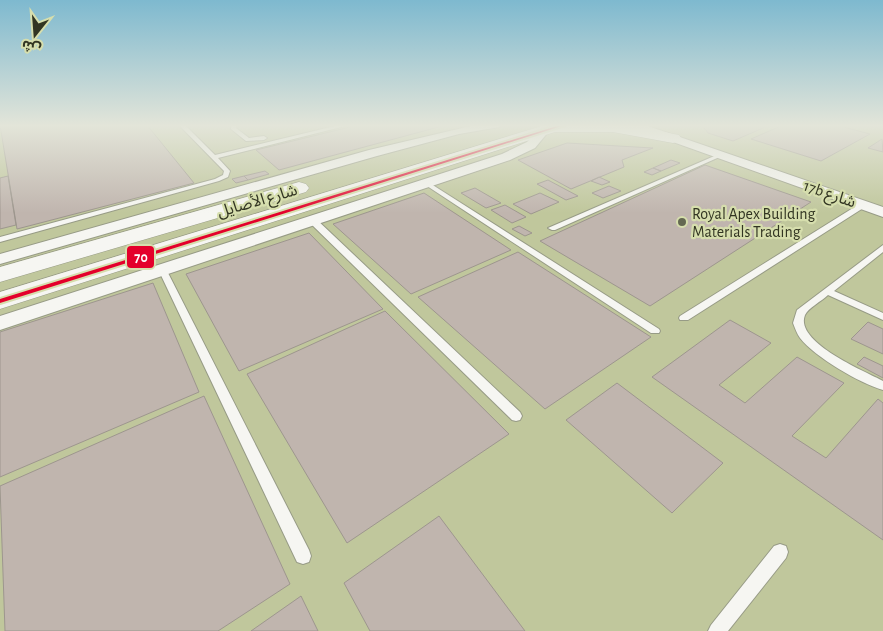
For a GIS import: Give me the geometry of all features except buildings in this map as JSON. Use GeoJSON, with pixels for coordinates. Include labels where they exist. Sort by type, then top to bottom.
{"type":"FeatureCollection","features":[{"type":"Feature","properties":{"kind":"main road","name":"شارع الأصايل"},"geometry":{"type":"LineString","coordinates":[[0,275],[413,154]]}},
{"type":"Feature","properties":{"kind":"main road","name":"شارع الأصايل"},"geometry":{"type":"LineString","coordinates":[[0,300],[466,154]]}},
{"type":"Feature","properties":{"kind":"street"},"geometry":{"type":"LineString","coordinates":[[0,260],[370,154]]}},
{"type":"Feature","properties":{"kind":"street"},"geometry":{"type":"LineString","coordinates":[[0,323],[509,154]]}},
{"type":"Feature","properties":{"kind":"street","name":"17b شارع"},"geometry":{"type":"LineString","coordinates":[[743,154],[883,200]]}},
{"type":"Feature","properties":{"kind":"street","name":"17b شارع"},"geometry":{"type":"LineString","coordinates":[[721,155],[883,212]]}},
{"type":"Feature","properties":{"kind":"lane"},"geometry":{"type":"LineString","coordinates":[[0,240],[224,178],[228,173],[211,154]]}},
{"type":"Feature","properties":{"kind":"lane"},"geometry":{"type":"LineString","coordinates":[[213,157],[224,154]]}},
{"type":"Feature","properties":{"kind":"lane"},"geometry":{"type":"LineString","coordinates":[[552,228],[721,155]]}},
{"type":"Feature","properties":{"kind":"lane"},"geometry":{"type":"LineString","coordinates":[[207,183],[218,198]]}},
{"type":"Feature","properties":{"kind":"lane"},"geometry":{"type":"LineString","coordinates":[[426,183],[655,331]]}},
{"type":"Feature","properties":{"kind":"lane"},"geometry":{"type":"LineString","coordinates":[[684,318],[864,205]]}},
{"type":"Feature","properties":{"kind":"lane"},"geometry":{"type":"LineString","coordinates":[[312,220],[516,416]]}},
{"type":"Feature","properties":{"kind":"lane"},"geometry":{"type":"LineString","coordinates":[[883,248],[801,312],[797,323],[800,330],[813,346],[883,386]]}},
{"type":"Feature","properties":{"kind":"lane"},"geometry":{"type":"LineString","coordinates":[[162,269],[304,556]]}},
{"type":"Feature","properties":{"kind":"lane"},"geometry":{"type":"LineString","coordinates":[[827,291],[883,317]]}},
{"type":"Feature","properties":{"kind":"lane"},"geometry":{"type":"LineString","coordinates":[[717,631],[780,552]]}},
{"type":"Feature","properties":{"kind":"shaded area"},"geometry":{"type":"Polygon","coordinates":[[[0,154],[883,154],[883,631],[0,631],[0,154]]]}},
{"type":"Feature","properties":{"kind":"transit line","name":"70"},"geometry":{"type":"LineString","coordinates":[[0,301],[469,154]]}},
{"type":"Feature","properties":{"kind":"place","name":"Royal Apex Building Materials Trading"},"geometry":{"type":"Point","coordinates":[682,222]}}]}
